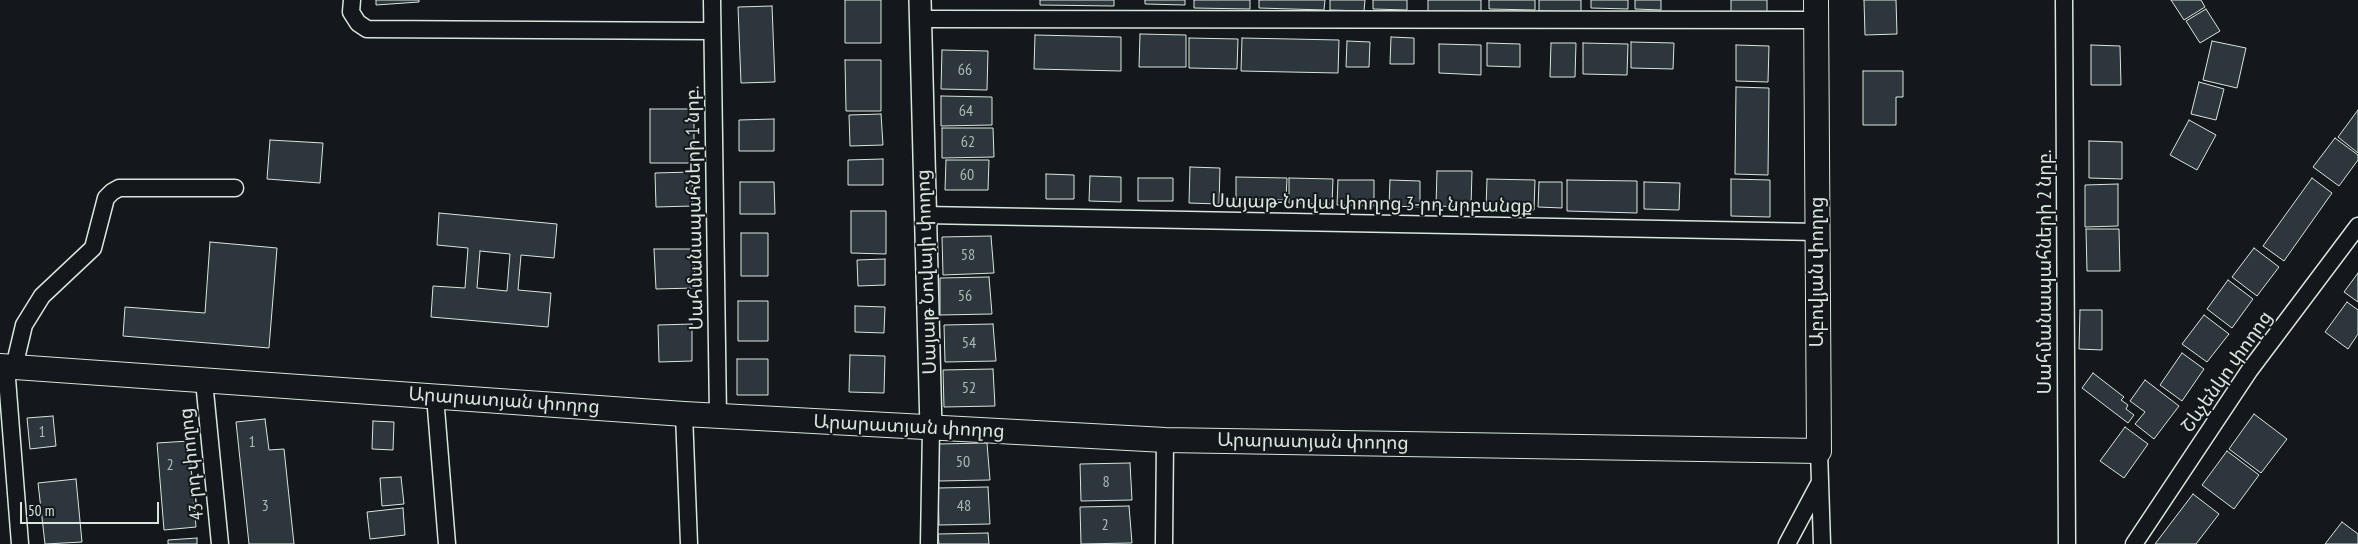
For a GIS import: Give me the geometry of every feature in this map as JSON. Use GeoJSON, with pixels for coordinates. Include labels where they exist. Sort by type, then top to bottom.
{"type":"FeatureCollection","features":[{"type":"Feature","properties":{"kind":"main road","name":"Աբովյան փողոց"},"geometry":{"type":"LineString","coordinates":[[1816,10],[1819,451]]}},
{"type":"Feature","properties":{"kind":"main road","name":"Արարատյան փողոց"},"geometry":{"type":"LineString","coordinates":[[7,366],[684,414],[931,429],[1165,440],[1819,451]]}},
{"type":"Feature","properties":{"kind":"street"},"geometry":{"type":"LineString","coordinates":[[352,0],[351,12],[358,23],[367,29],[712,31]]}},
{"type":"Feature","properties":{"kind":"street","name":"Սահմանապահների 1 նրբ."},"geometry":{"type":"LineString","coordinates":[[712,0],[718,416]]}},
{"type":"Feature","properties":{"kind":"street","name":"Սահմանապահների 2 նրբ."},"geometry":{"type":"LineString","coordinates":[[2064,0],[2067,544]]}},
{"type":"Feature","properties":{"kind":"street"},"geometry":{"type":"LineString","coordinates":[[920,9],[1816,10]]}},
{"type":"Feature","properties":{"kind":"street","name":"Սայաթ Նովայի փողոց"},"geometry":{"type":"LineString","coordinates":[[920,9],[931,429],[929,544]]}},
{"type":"Feature","properties":{"kind":"street"},"geometry":{"type":"LineString","coordinates":[[20,544],[7,366],[24,325],[42,296],[93,248],[106,198],[112,192],[119,188],[235,188]]}},
{"type":"Feature","properties":{"kind":"street","name":"Սայաթ-Նովա փողոց 3-րդ նրբանցք"},"geometry":{"type":"LineString","coordinates":[[925,216],[1818,232]]}},
{"type":"Feature","properties":{"kind":"street","name":"Շևչենկո փողոց"},"geometry":{"type":"LineString","coordinates":[[2134,544],[2249,371],[2358,226]]}},
{"type":"Feature","properties":{"kind":"street","name":"43-րդ փողոց"},"geometry":{"type":"LineString","coordinates":[[204,381],[220,544]]}},
{"type":"Feature","properties":{"kind":"street"},"geometry":{"type":"LineString","coordinates":[[435,396],[447,544]]}},
{"type":"Feature","properties":{"kind":"street"},"geometry":{"type":"LineString","coordinates":[[684,414],[689,544]]}},
{"type":"Feature","properties":{"kind":"street"},"geometry":{"type":"LineString","coordinates":[[1164,544],[1165,440]]}},
{"type":"Feature","properties":{"kind":"street","name":"Աբովյան փողոց"},"geometry":{"type":"LineString","coordinates":[[1819,451],[1822,544]]}},
{"type":"Feature","properties":{"kind":"street"},"geometry":{"type":"LineString","coordinates":[[1787,544],[1820,482]]}},
{"type":"Feature","properties":{"kind":"building"},"geometry":{"type":"Polygon","coordinates":[[[376,0],[419,0],[419,2],[376,5],[376,0]]]}},
{"type":"Feature","properties":{"kind":"building"},"geometry":{"type":"Polygon","coordinates":[[[845,0],[881,0],[881,43],[845,43],[845,0]]]}},
{"type":"Feature","properties":{"kind":"building"},"geometry":{"type":"Polygon","coordinates":[[[1040,0],[1114,0],[1114,6],[1040,5],[1040,0]]]}},
{"type":"Feature","properties":{"kind":"building"},"geometry":{"type":"Polygon","coordinates":[[[1145,0],[1185,0],[1185,5],[1145,4],[1145,0]]]}},
{"type":"Feature","properties":{"kind":"building"},"geometry":{"type":"Polygon","coordinates":[[[1194,0],[1250,0],[1250,9],[1194,8],[1194,0]]]}},
{"type":"Feature","properties":{"kind":"building"},"geometry":{"type":"Polygon","coordinates":[[[1259,0],[1325,0],[1324,10],[1259,8],[1259,0]]]}},
{"type":"Feature","properties":{"kind":"building"},"geometry":{"type":"Polygon","coordinates":[[[1330,0],[1365,0],[1364,11],[1330,10],[1330,0]]]}},
{"type":"Feature","properties":{"kind":"building"},"geometry":{"type":"Polygon","coordinates":[[[1373,0],[1407,0],[1407,10],[1373,9],[1373,0]]]}},
{"type":"Feature","properties":{"kind":"building"},"geometry":{"type":"Polygon","coordinates":[[[1428,0],[1481,0],[1481,13],[1428,12],[1428,0]]]}},
{"type":"Feature","properties":{"kind":"building"},"geometry":{"type":"Polygon","coordinates":[[[1489,0],[1535,0],[1535,10],[1489,9],[1489,0]]]}},
{"type":"Feature","properties":{"kind":"building"},"geometry":{"type":"Polygon","coordinates":[[[1539,0],[1581,0],[1581,12],[1539,11],[1539,0]]]}},
{"type":"Feature","properties":{"kind":"building"},"geometry":{"type":"Polygon","coordinates":[[[1591,0],[1628,0],[1628,9],[1591,8],[1591,0]]]}},
{"type":"Feature","properties":{"kind":"building"},"geometry":{"type":"Polygon","coordinates":[[[1635,0],[1661,0],[1661,10],[1635,9],[1635,0]]]}},
{"type":"Feature","properties":{"kind":"building"},"geometry":{"type":"Polygon","coordinates":[[[1731,0],[1767,0],[1767,14],[1731,13],[1731,0]]]}},
{"type":"Feature","properties":{"kind":"building"},"geometry":{"type":"Polygon","coordinates":[[[1864,0],[1896,0],[1897,34],[1865,35],[1864,0]]]}},
{"type":"Feature","properties":{"kind":"building"},"geometry":{"type":"Polygon","coordinates":[[[2171,0],[2201,0],[2205,7],[2184,20],[2171,0]]]}},
{"type":"Feature","properties":{"kind":"building"},"geometry":{"type":"Polygon","coordinates":[[[772,6],[775,82],[741,83],[738,7],[772,6]]]}},
{"type":"Feature","properties":{"kind":"building"},"geometry":{"type":"Polygon","coordinates":[[[2206,9],[2220,31],[2200,43],[2186,21],[2206,9]]]}},
{"type":"Feature","properties":{"kind":"building"},"geometry":{"type":"Polygon","coordinates":[[[1140,34],[1186,35],[1186,67],[1139,67],[1140,34]]]}},
{"type":"Feature","properties":{"kind":"building"},"geometry":{"type":"Polygon","coordinates":[[[1035,35],[1121,37],[1121,71],[1034,69],[1035,35]]]}},
{"type":"Feature","properties":{"kind":"building"},"geometry":{"type":"Polygon","coordinates":[[[1391,37],[1414,38],[1414,64],[1390,64],[1391,37]]]}},
{"type":"Feature","properties":{"kind":"building"},"geometry":{"type":"Polygon","coordinates":[[[1189,38],[1238,39],[1237,69],[1189,68],[1189,38]]]}},
{"type":"Feature","properties":{"kind":"building"},"geometry":{"type":"Polygon","coordinates":[[[1242,38],[1339,40],[1338,73],[1241,71],[1242,38]]]}},
{"type":"Feature","properties":{"kind":"building"},"geometry":{"type":"Polygon","coordinates":[[[1347,41],[1370,42],[1369,67],[1346,67],[1347,41]]]}},
{"type":"Feature","properties":{"kind":"building"},"geometry":{"type":"Polygon","coordinates":[[[2212,41],[2246,48],[2237,88],[2203,80],[2212,41]]]}},
{"type":"Feature","properties":{"kind":"building"},"geometry":{"type":"Polygon","coordinates":[[[1631,42],[1674,43],[1673,69],[1631,68],[1631,42]]]}},
{"type":"Feature","properties":{"kind":"building"},"geometry":{"type":"Polygon","coordinates":[[[1487,43],[1520,44],[1520,67],[1487,66],[1487,43]]]}},
{"type":"Feature","properties":{"kind":"building"},"geometry":{"type":"Polygon","coordinates":[[[1551,43],[1576,43],[1575,77],[1550,77],[1551,43]]]}},
{"type":"Feature","properties":{"kind":"building"},"geometry":{"type":"Polygon","coordinates":[[[1583,43],[1628,44],[1627,75],[1583,74],[1583,43]]]}},
{"type":"Feature","properties":{"kind":"building"},"geometry":{"type":"Polygon","coordinates":[[[1439,44],[1481,45],[1481,75],[1439,73],[1439,44]]]}},
{"type":"Feature","properties":{"kind":"building"},"geometry":{"type":"Polygon","coordinates":[[[1736,45],[1769,46],[1768,82],[1736,81],[1736,45]]]}},
{"type":"Feature","properties":{"kind":"building"},"geometry":{"type":"Polygon","coordinates":[[[2091,45],[2120,46],[2121,85],[2091,85],[2091,45]]]}},
{"type":"Feature","properties":{"kind":"building"},"geometry":{"type":"Polygon","coordinates":[[[942,50],[988,51],[987,90],[941,89],[942,50]]]}},
{"type":"Feature","properties":{"kind":"building"},"geometry":{"type":"Polygon","coordinates":[[[845,60],[881,60],[881,111],[846,111],[845,60]]]}},
{"type":"Feature","properties":{"kind":"building"},"geometry":{"type":"Polygon","coordinates":[[[1863,71],[1903,71],[1903,97],[1896,97],[1896,125],[1863,125],[1863,71]]]}},
{"type":"Feature","properties":{"kind":"building"},"geometry":{"type":"Polygon","coordinates":[[[2199,82],[2224,89],[2216,120],[2191,114],[2199,82]]]}},
{"type":"Feature","properties":{"kind":"building"},"geometry":{"type":"Polygon","coordinates":[[[1736,87],[1769,88],[1768,175],[1735,174],[1736,87]]]}},
{"type":"Feature","properties":{"kind":"building"},"geometry":{"type":"Polygon","coordinates":[[[941,96],[992,97],[992,125],[941,126],[941,96]]]}},
{"type":"Feature","properties":{"kind":"building"},"geometry":{"type":"Polygon","coordinates":[[[650,109],[694,109],[694,163],[650,163],[650,109]]]}},
{"type":"Feature","properties":{"kind":"building"},"geometry":{"type":"Polygon","coordinates":[[[2358,110],[2358,153],[2338,137],[2358,110]]]}},
{"type":"Feature","properties":{"kind":"building"},"geometry":{"type":"Polygon","coordinates":[[[881,114],[883,145],[850,146],[849,115],[881,114]]]}},
{"type":"Feature","properties":{"kind":"building"},"geometry":{"type":"Polygon","coordinates":[[[774,119],[774,151],[739,151],[739,120],[774,119]]]}},
{"type":"Feature","properties":{"kind":"building"},"geometry":{"type":"Polygon","coordinates":[[[2189,120],[2216,135],[2197,170],[2170,155],[2189,120]]]}},
{"type":"Feature","properties":{"kind":"building"},"geometry":{"type":"Polygon","coordinates":[[[942,128],[993,128],[994,157],[942,158],[942,128]]]}},
{"type":"Feature","properties":{"kind":"building"},"geometry":{"type":"Polygon","coordinates":[[[2335,138],[2358,155],[2358,160],[2339,186],[2313,167],[2335,138]]]}},
{"type":"Feature","properties":{"kind":"building"},"geometry":{"type":"Polygon","coordinates":[[[270,140],[323,143],[320,183],[267,179],[270,140]]]}},
{"type":"Feature","properties":{"kind":"building"},"geometry":{"type":"Polygon","coordinates":[[[2089,141],[2122,142],[2122,179],[2089,178],[2089,141]]]}},
{"type":"Feature","properties":{"kind":"building"},"geometry":{"type":"Polygon","coordinates":[[[883,159],[883,185],[848,185],[848,160],[883,159]]]}},
{"type":"Feature","properties":{"kind":"building"},"geometry":{"type":"Polygon","coordinates":[[[946,160],[989,160],[988,190],[945,190],[946,160]]]}},
{"type":"Feature","properties":{"kind":"building"},"geometry":{"type":"Polygon","coordinates":[[[1190,167],[1220,168],[1219,204],[1189,203],[1190,167]]]}},
{"type":"Feature","properties":{"kind":"building"},"geometry":{"type":"Polygon","coordinates":[[[1437,171],[1472,171],[1471,207],[1436,206],[1437,171]]]}},
{"type":"Feature","properties":{"kind":"building"},"geometry":{"type":"Polygon","coordinates":[[[692,172],[693,206],[656,207],[655,173],[692,172]]]}},
{"type":"Feature","properties":{"kind":"building"},"geometry":{"type":"Polygon","coordinates":[[[1046,174],[1074,175],[1074,199],[1046,199],[1046,174]]]}},
{"type":"Feature","properties":{"kind":"building"},"geometry":{"type":"Polygon","coordinates":[[[1090,176],[1121,177],[1121,202],[1089,201],[1090,176]]]}},
{"type":"Feature","properties":{"kind":"building"},"geometry":{"type":"Polygon","coordinates":[[[1236,177],[1287,178],[1286,200],[1236,199],[1236,177]]]}},
{"type":"Feature","properties":{"kind":"building"},"geometry":{"type":"Polygon","coordinates":[[[1138,178],[1173,178],[1173,201],[1138,201],[1138,178]]]}},
{"type":"Feature","properties":{"kind":"building"},"geometry":{"type":"Polygon","coordinates":[[[1289,178],[1333,179],[1332,204],[1289,203],[1289,178]]]}},
{"type":"Feature","properties":{"kind":"building"},"geometry":{"type":"Polygon","coordinates":[[[2312,178],[2332,193],[2284,261],[2263,246],[2312,178]]]}},
{"type":"Feature","properties":{"kind":"building"},"geometry":{"type":"Polygon","coordinates":[[[1487,179],[1535,180],[1534,210],[1486,209],[1487,179]]]}},
{"type":"Feature","properties":{"kind":"building"},"geometry":{"type":"Polygon","coordinates":[[[1731,179],[1770,180],[1770,217],[1731,216],[1731,179]]]}},
{"type":"Feature","properties":{"kind":"building"},"geometry":{"type":"Polygon","coordinates":[[[1338,180],[1374,180],[1374,206],[1337,205],[1338,180]]]}},
{"type":"Feature","properties":{"kind":"building"},"geometry":{"type":"Polygon","coordinates":[[[1390,180],[1420,181],[1420,207],[1389,206],[1390,180]]]}},
{"type":"Feature","properties":{"kind":"building"},"geometry":{"type":"Polygon","coordinates":[[[1567,180],[1637,181],[1637,213],[1567,211],[1567,180]]]}},
{"type":"Feature","properties":{"kind":"building"},"geometry":{"type":"Polygon","coordinates":[[[740,182],[774,182],[775,214],[740,214],[740,182]]]}},
{"type":"Feature","properties":{"kind":"building"},"geometry":{"type":"Polygon","coordinates":[[[1539,182],[1562,182],[1562,208],[1538,207],[1539,182]]]}},
{"type":"Feature","properties":{"kind":"building"},"geometry":{"type":"Polygon","coordinates":[[[1644,182],[1680,183],[1679,210],[1644,209],[1644,182]]]}},
{"type":"Feature","properties":{"kind":"building"},"geometry":{"type":"Polygon","coordinates":[[[2118,184],[2118,226],[2085,227],[2085,185],[2118,184]]]}},
{"type":"Feature","properties":{"kind":"building"},"geometry":{"type":"Polygon","coordinates":[[[851,211],[886,211],[886,254],[851,253],[851,211]]]}},
{"type":"Feature","properties":{"kind":"building"},"geometry":{"type":"Polygon","coordinates":[[[439,213],[557,224],[554,258],[521,255],[518,290],[551,293],[548,327],[431,317],[433,286],[465,288],[468,248],[437,245],[439,213]],[[480,251],[477,288],[507,291],[510,254],[480,251]]]}},
{"type":"Feature","properties":{"kind":"building"},"geometry":{"type":"Polygon","coordinates":[[[2086,229],[2119,229],[2120,271],[2087,271],[2086,229]]]}},
{"type":"Feature","properties":{"kind":"building"},"geometry":{"type":"Polygon","coordinates":[[[741,233],[768,233],[768,276],[741,276],[741,233]]]}},
{"type":"Feature","properties":{"kind":"building"},"geometry":{"type":"Polygon","coordinates":[[[991,236],[994,273],[943,275],[942,237],[991,236]]]}},
{"type":"Feature","properties":{"kind":"building"},"geometry":{"type":"Polygon","coordinates":[[[210,242],[277,248],[269,348],[123,336],[125,307],[205,313],[210,242]]]}},
{"type":"Feature","properties":{"kind":"building"},"geometry":{"type":"Polygon","coordinates":[[[2254,248],[2279,267],[2257,296],[2232,277],[2254,248]]]}},
{"type":"Feature","properties":{"kind":"building"},"geometry":{"type":"Polygon","coordinates":[[[654,249],[694,249],[695,288],[656,289],[654,249]]]}},
{"type":"Feature","properties":{"kind":"building"},"geometry":{"type":"Polygon","coordinates":[[[885,259],[885,285],[858,286],[857,260],[885,259]]]}},
{"type":"Feature","properties":{"kind":"building"},"geometry":{"type":"Polygon","coordinates":[[[2358,273],[2358,302],[2344,292],[2358,273]]]}},
{"type":"Feature","properties":{"kind":"building"},"geometry":{"type":"Polygon","coordinates":[[[989,277],[992,314],[940,315],[940,278],[989,277]]]}},
{"type":"Feature","properties":{"kind":"building"},"geometry":{"type":"Polygon","coordinates":[[[2228,280],[2253,299],[2232,328],[2207,309],[2228,280]]]}},
{"type":"Feature","properties":{"kind":"building"},"geometry":{"type":"Polygon","coordinates":[[[738,301],[768,301],[768,341],[738,341],[738,301]]]}},
{"type":"Feature","properties":{"kind":"building"},"geometry":{"type":"Polygon","coordinates":[[[2347,302],[2358,310],[2358,334],[2348,349],[2325,332],[2347,302]]]}},
{"type":"Feature","properties":{"kind":"building"},"geometry":{"type":"Polygon","coordinates":[[[855,306],[885,307],[884,333],[855,332],[855,306]]]}},
{"type":"Feature","properties":{"kind":"building"},"geometry":{"type":"Polygon","coordinates":[[[2080,310],[2102,310],[2102,350],[2079,349],[2080,310]]]}},
{"type":"Feature","properties":{"kind":"building"},"geometry":{"type":"Polygon","coordinates":[[[2204,315],[2229,334],[2207,362],[2182,344],[2204,315]]]}},
{"type":"Feature","properties":{"kind":"building"},"geometry":{"type":"Polygon","coordinates":[[[692,324],[692,361],[659,362],[658,325],[692,324]]]}},
{"type":"Feature","properties":{"kind":"building"},"geometry":{"type":"Polygon","coordinates":[[[993,324],[996,361],[945,362],[944,325],[993,324]]]}},
{"type":"Feature","properties":{"kind":"building"},"geometry":{"type":"Polygon","coordinates":[[[2182,353],[2204,369],[2182,401],[2160,385],[2182,353]]]}},
{"type":"Feature","properties":{"kind":"building"},"geometry":{"type":"Polygon","coordinates":[[[850,355],[885,356],[884,393],[849,392],[850,355]]]}},
{"type":"Feature","properties":{"kind":"building"},"geometry":{"type":"Polygon","coordinates":[[[737,359],[768,359],[768,395],[737,395],[737,359]]]}},
{"type":"Feature","properties":{"kind":"building"},"geometry":{"type":"Polygon","coordinates":[[[993,369],[995,406],[944,407],[943,370],[993,369]]]}},
{"type":"Feature","properties":{"kind":"building"},"geometry":{"type":"Polygon","coordinates":[[[2093,373],[2124,397],[2121,400],[2128,405],[2126,409],[2134,415],[2128,423],[2082,388],[2093,373]]]}},
{"type":"Feature","properties":{"kind":"building"},"geometry":{"type":"Polygon","coordinates":[[[2145,380],[2179,406],[2154,439],[2135,424],[2145,412],[2130,401],[2145,380]]]}},
{"type":"Feature","properties":{"kind":"building"},"geometry":{"type":"Polygon","coordinates":[[[2254,414],[2287,439],[2261,473],[2229,449],[2254,414]]]}},
{"type":"Feature","properties":{"kind":"building"},"geometry":{"type":"Polygon","coordinates":[[[53,416],[56,446],[30,449],[27,418],[53,416]]]}},
{"type":"Feature","properties":{"kind":"building"},"geometry":{"type":"Polygon","coordinates":[[[265,419],[269,450],[284,449],[294,544],[249,544],[236,422],[265,419]]]}},
{"type":"Feature","properties":{"kind":"building"},"geometry":{"type":"Polygon","coordinates":[[[373,421],[394,422],[393,450],[372,449],[373,421]]]}},
{"type":"Feature","properties":{"kind":"building"},"geometry":{"type":"Polygon","coordinates":[[[2125,427],[2148,444],[2124,478],[2100,461],[2125,427]]]}},
{"type":"Feature","properties":{"kind":"building"},"geometry":{"type":"Polygon","coordinates":[[[189,441],[196,527],[164,530],[157,443],[189,441]]]}},
{"type":"Feature","properties":{"kind":"building"},"geometry":{"type":"Polygon","coordinates":[[[987,443],[990,480],[939,481],[938,444],[987,443]]]}},
{"type":"Feature","properties":{"kind":"building"},"geometry":{"type":"Polygon","coordinates":[[[2227,451],[2259,475],[2234,509],[2202,485],[2227,451]]]}},
{"type":"Feature","properties":{"kind":"building"},"geometry":{"type":"Polygon","coordinates":[[[1130,463],[1132,500],[1081,501],[1080,464],[1130,463]]]}},
{"type":"Feature","properties":{"kind":"building"},"geometry":{"type":"Polygon","coordinates":[[[401,477],[404,504],[382,506],[380,478],[401,477]]]}},
{"type":"Feature","properties":{"kind":"building"},"geometry":{"type":"Polygon","coordinates":[[[76,479],[82,542],[45,544],[38,483],[76,479]]]}},
{"type":"Feature","properties":{"kind":"building"},"geometry":{"type":"Polygon","coordinates":[[[988,487],[990,524],[939,525],[938,488],[988,487]]]}},
{"type":"Feature","properties":{"kind":"building"},"geometry":{"type":"Polygon","coordinates":[[[2193,494],[2219,514],[2196,544],[2155,544],[2193,494]]]}},
{"type":"Feature","properties":{"kind":"building"},"geometry":{"type":"Polygon","coordinates":[[[1129,506],[1132,543],[1081,544],[1080,507],[1129,506]]]}},
{"type":"Feature","properties":{"kind":"building"},"geometry":{"type":"Polygon","coordinates":[[[403,508],[405,535],[370,539],[367,512],[403,508]]]}},
{"type":"Feature","properties":{"kind":"building"},"geometry":{"type":"Polygon","coordinates":[[[2342,522],[2358,534],[2358,544],[2325,544],[2342,522]]]}},
{"type":"Feature","properties":{"kind":"building"},"geometry":{"type":"Polygon","coordinates":[[[988,533],[989,544],[939,544],[938,534],[988,533]]]}},
{"type":"Feature","properties":{"kind":"building"},"geometry":{"type":"Polygon","coordinates":[[[197,538],[197,544],[168,544],[168,540],[197,538]]]}}]}
